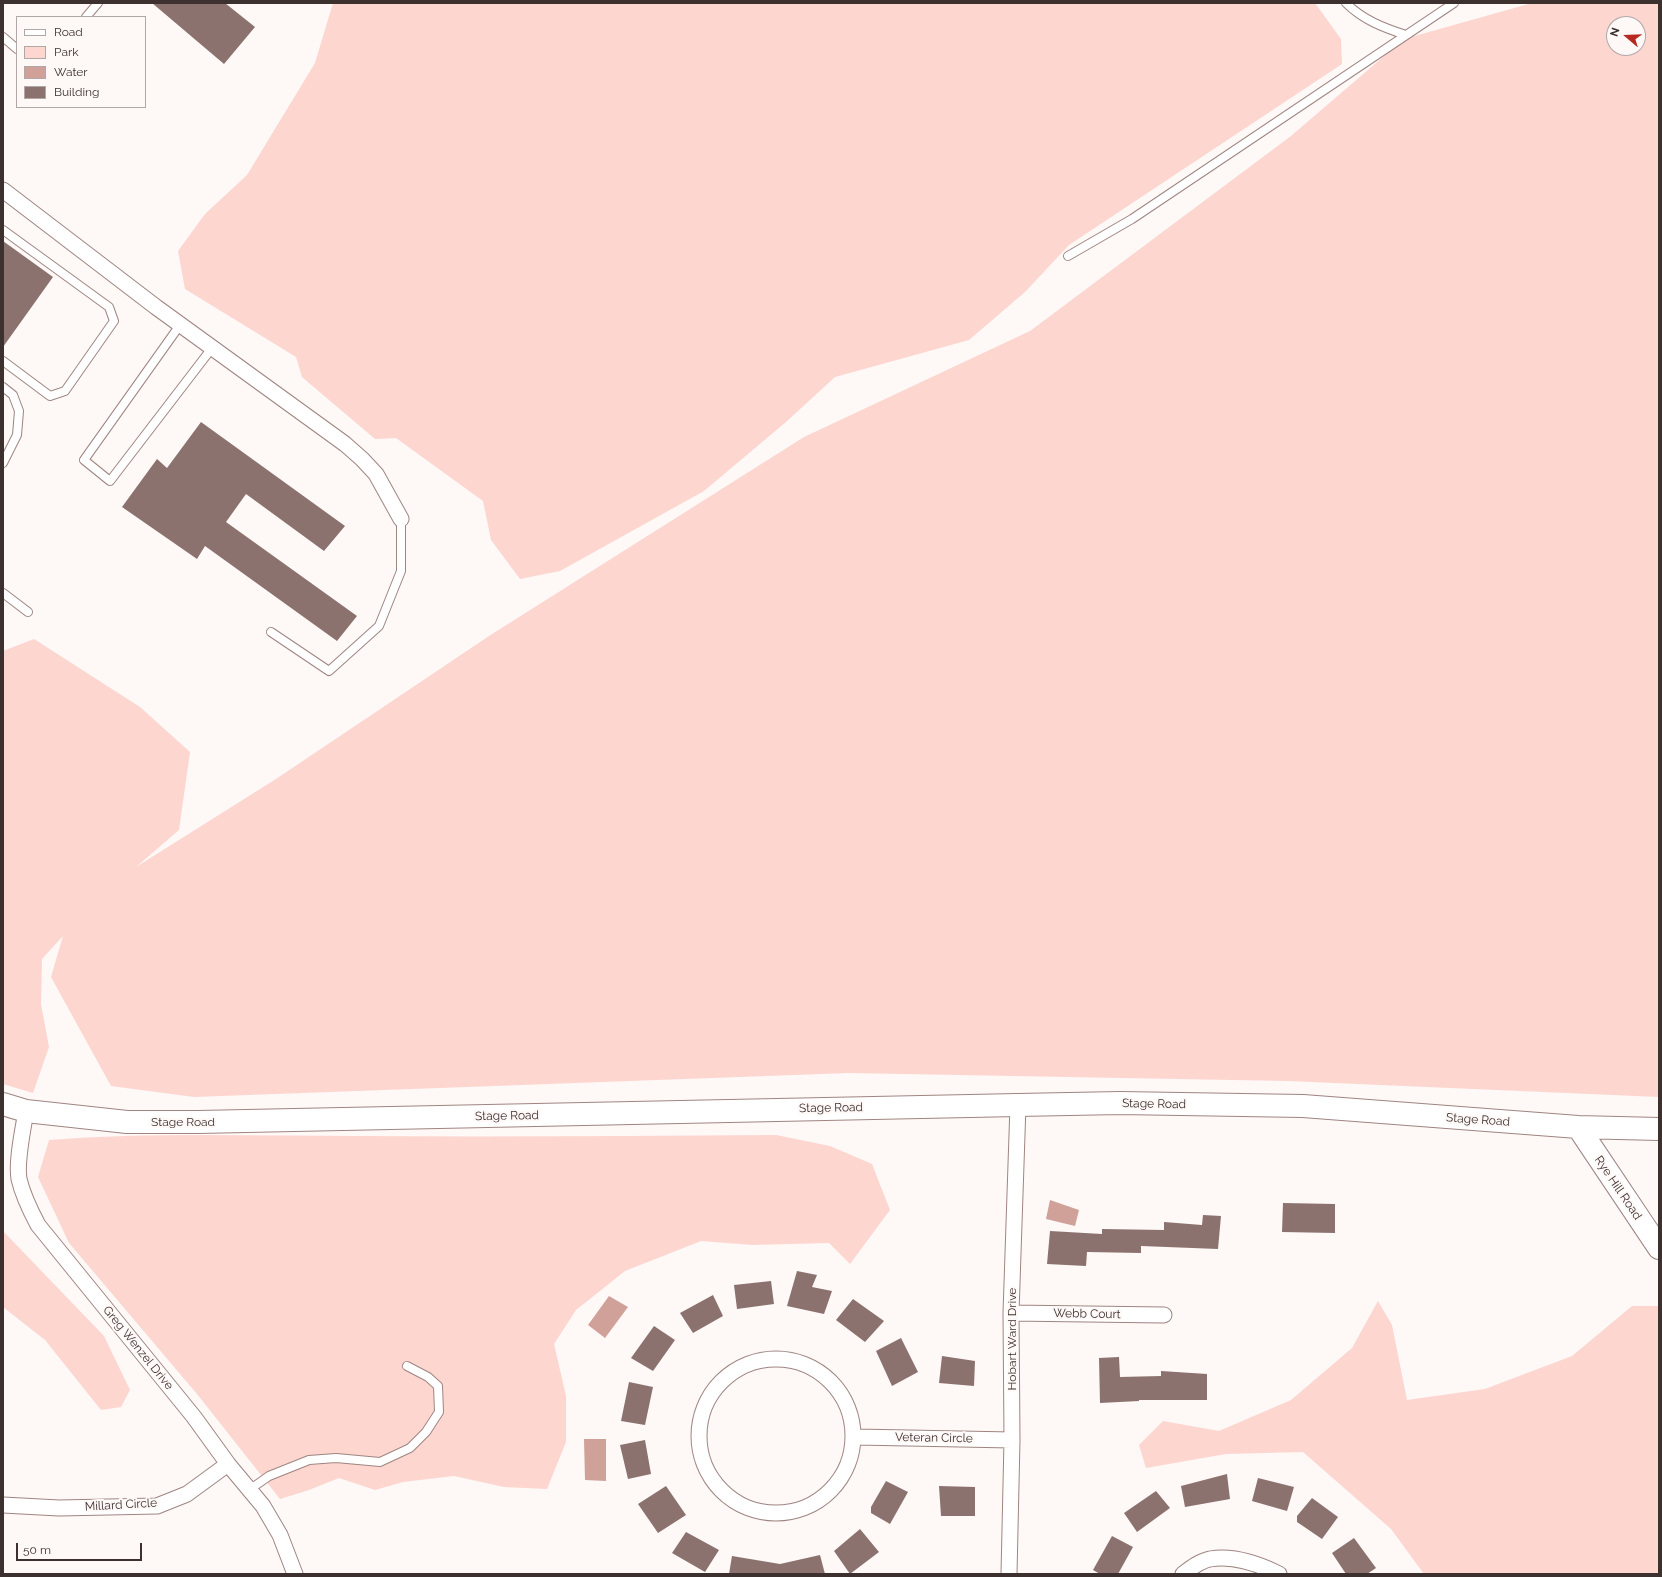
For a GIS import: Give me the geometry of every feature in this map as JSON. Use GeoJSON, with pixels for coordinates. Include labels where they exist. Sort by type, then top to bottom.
{"type":"FeatureCollection","features":[{"type":"Feature","properties":{"kind":"street"},"geometry":{"type":"LineString","coordinates":[[3,190],[180,325],[345,444],[376,474],[401,519]]}},
{"type":"Feature","properties":{"kind":"street","name":"Stage Road"},"geometry":{"type":"LineString","coordinates":[[3,1104],[26,1111],[127,1122],[198,1122],[1120,1103],[1303,1106],[1578,1127],[1659,1129]]}},
{"type":"Feature","properties":{"kind":"street","name":"Hobart Ward Drive"},"geometry":{"type":"LineString","coordinates":[[1009,1574],[1012,1440],[1011,1313],[1018,1104]]}},
{"type":"Feature","properties":{"kind":"street","name":"Greg Wenzel Drive"},"geometry":{"type":"LineString","coordinates":[[26,1111],[20,1149],[19,1178],[25,1200],[38,1225],[194,1417],[228,1464],[263,1506],[280,1535],[295,1574]]}},
{"type":"Feature","properties":{"kind":"street","name":"Rye Hill Road"},"geometry":{"type":"LineString","coordinates":[[1578,1127],[1659,1248]]}},
{"type":"Feature","properties":{"kind":"street","name":"Webb Court"},"geometry":{"type":"LineString","coordinates":[[1011,1313],[1164,1315]]}},
{"type":"Feature","properties":{"kind":"street"},"geometry":{"type":"LineString","coordinates":[[775,1359],[793,1362],[825,1376],[840,1390],[848,1403],[855,1422],[856,1437],[846,1464],[835,1483],[824,1495],[796,1511],[779,1512],[758,1510],[737,1502],[716,1488],[704,1465],[700,1448],[700,1427],[706,1402],[718,1384],[739,1368],[760,1361],[775,1359]]}},
{"type":"Feature","properties":{"kind":"street","name":"Veteran Circle"},"geometry":{"type":"LineString","coordinates":[[856,1437],[1012,1440]]}},
{"type":"Feature","properties":{"kind":"street","name":"Millard Circle"},"geometry":{"type":"LineString","coordinates":[[3,1505],[59,1508],[157,1506],[187,1494],[228,1464]]}},
{"type":"Feature","properties":{"kind":"street"},"geometry":{"type":"LineString","coordinates":[[1183,1574],[1197,1564],[1209,1559],[1219,1558],[1247,1562],[1268,1568],[1279,1574]]}},
{"type":"Feature","properties":{"kind":"lane"},"geometry":{"type":"LineString","coordinates":[[87,16],[98,3]]}},
{"type":"Feature","properties":{"kind":"lane"},"geometry":{"type":"LineString","coordinates":[[1346,3],[1364,18],[1406,35]]}},
{"type":"Feature","properties":{"kind":"lane"},"geometry":{"type":"LineString","coordinates":[[1068,256],[1132,219],[1454,3]]}},
{"type":"Feature","properties":{"kind":"lane"},"geometry":{"type":"LineString","coordinates":[[3,37],[16,48]]}},
{"type":"Feature","properties":{"kind":"lane"},"geometry":{"type":"LineString","coordinates":[[3,230],[109,307],[114,321],[65,391],[50,396],[3,361]]}},
{"type":"Feature","properties":{"kind":"lane"},"geometry":{"type":"LineString","coordinates":[[180,325],[84,460],[110,481],[212,348]]}},
{"type":"Feature","properties":{"kind":"lane"},"geometry":{"type":"LineString","coordinates":[[3,387],[13,395],[19,411],[17,435],[3,463]]}},
{"type":"Feature","properties":{"kind":"lane"},"geometry":{"type":"LineString","coordinates":[[271,632],[329,671],[379,626],[401,571],[401,519]]}},
{"type":"Feature","properties":{"kind":"lane"},"geometry":{"type":"LineString","coordinates":[[3,593],[28,612]]}},
{"type":"Feature","properties":{"kind":"lane"},"geometry":{"type":"LineString","coordinates":[[249,1490],[268,1476],[309,1460],[336,1458],[380,1462],[410,1448],[426,1432],[439,1412],[438,1386],[428,1377],[407,1366]]}},
{"type":"Feature","properties":{"kind":"green space"},"geometry":{"type":"Polygon","coordinates":[[[333,3],[1315,3],[1341,39],[1342,64],[1069,245],[1025,292],[969,340],[835,377],[786,422],[704,491],[560,571],[520,579],[491,540],[483,501],[396,438],[375,439],[302,377],[296,357],[185,289],[178,251],[205,214],[247,175],[315,63],[333,3]]]}},
{"type":"Feature","properties":{"kind":"green space"},"geometry":{"type":"Polygon","coordinates":[[[1532,3],[1659,3],[1659,1097],[1288,1081],[848,1073],[194,1097],[111,1086],[51,977],[63,936],[42,959],[41,1004],[49,1047],[33,1093],[3,1084],[3,651],[34,639],[140,707],[190,752],[179,830],[136,867],[276,779],[489,636],[804,437],[1030,331],[1291,136],[1404,39],[1532,3]]]}},
{"type":"Feature","properties":{"kind":"green space"},"geometry":{"type":"Polygon","coordinates":[[[202,1135],[776,1135],[830,1146],[872,1164],[890,1210],[850,1264],[829,1243],[752,1245],[701,1241],[625,1271],[576,1310],[554,1344],[566,1396],[566,1442],[547,1489],[504,1487],[454,1476],[403,1482],[375,1490],[339,1478],[309,1490],[280,1499],[197,1394],[69,1243],[38,1177],[49,1140],[125,1136],[202,1135]]]}},
{"type":"Feature","properties":{"kind":"green space"},"geometry":{"type":"Polygon","coordinates":[[[3,1231],[104,1336],[130,1390],[121,1407],[101,1410],[45,1340],[3,1307],[3,1231]]]}},
{"type":"Feature","properties":{"kind":"green space"},"geometry":{"type":"Polygon","coordinates":[[[1378,1301],[1392,1325],[1407,1400],[1485,1389],[1572,1356],[1632,1306],[1659,1306],[1659,1574],[1424,1574],[1391,1529],[1303,1452],[1226,1454],[1146,1468],[1139,1445],[1163,1421],[1219,1431],[1291,1400],[1352,1348],[1378,1301]]]}},
{"type":"Feature","properties":{"kind":"water"},"geometry":{"type":"Polygon","coordinates":[[[1050,1200],[1079,1210],[1075,1226],[1046,1219],[1050,1200]]]}},
{"type":"Feature","properties":{"kind":"water"},"geometry":{"type":"Polygon","coordinates":[[[609,1296],[628,1307],[605,1338],[588,1325],[609,1296]]]}},
{"type":"Feature","properties":{"kind":"water"},"geometry":{"type":"Polygon","coordinates":[[[584,1439],[606,1439],[606,1481],[585,1480],[584,1439]]]}},
{"type":"Feature","properties":{"kind":"building"},"geometry":{"type":"Polygon","coordinates":[[[152,3],[225,3],[255,27],[224,64],[152,3]]]}},
{"type":"Feature","properties":{"kind":"building"},"geometry":{"type":"Polygon","coordinates":[[[3,241],[53,277],[3,347],[3,241]]]}},
{"type":"Feature","properties":{"kind":"building"},"geometry":{"type":"Polygon","coordinates":[[[201,422],[345,526],[324,551],[246,494],[226,522],[357,616],[337,641],[205,546],[197,559],[122,507],[157,459],[167,468],[201,422]]]}},
{"type":"Feature","properties":{"kind":"building"},"geometry":{"type":"Polygon","coordinates":[[[1283,1203],[1335,1204],[1335,1233],[1282,1232],[1283,1203]]]}},
{"type":"Feature","properties":{"kind":"building"},"geometry":{"type":"Polygon","coordinates":[[[1203,1215],[1221,1216],[1218,1249],[1141,1246],[1141,1253],[1087,1252],[1086,1266],[1047,1264],[1050,1231],[1102,1234],[1102,1229],[1164,1230],[1164,1222],[1202,1225],[1203,1215]]]}},
{"type":"Feature","properties":{"kind":"building"},"geometry":{"type":"Polygon","coordinates":[[[797,1271],[817,1275],[812,1287],[832,1291],[824,1314],[787,1306],[797,1271]]]}},
{"type":"Feature","properties":{"kind":"building"},"geometry":{"type":"Polygon","coordinates":[[[771,1281],[774,1304],[737,1309],[734,1285],[771,1281]]]}},
{"type":"Feature","properties":{"kind":"building"},"geometry":{"type":"Polygon","coordinates":[[[713,1295],[723,1316],[693,1333],[680,1313],[713,1295]]]}},
{"type":"Feature","properties":{"kind":"building"},"geometry":{"type":"Polygon","coordinates":[[[853,1299],[884,1321],[865,1342],[836,1320],[853,1299]]]}},
{"type":"Feature","properties":{"kind":"building"},"geometry":{"type":"Polygon","coordinates":[[[654,1326],[675,1340],[653,1371],[631,1358],[654,1326]]]}},
{"type":"Feature","properties":{"kind":"building"},"geometry":{"type":"Polygon","coordinates":[[[901,1338],[918,1372],[892,1386],[876,1351],[901,1338]]]}},
{"type":"Feature","properties":{"kind":"building"},"geometry":{"type":"Polygon","coordinates":[[[942,1356],[975,1361],[974,1386],[939,1383],[942,1356]]]}},
{"type":"Feature","properties":{"kind":"building"},"geometry":{"type":"Polygon","coordinates":[[[1119,1357],[1120,1377],[1161,1376],[1161,1371],[1207,1374],[1207,1400],[1139,1400],[1100,1403],[1099,1358],[1119,1357]]]}},
{"type":"Feature","properties":{"kind":"building"},"geometry":{"type":"Polygon","coordinates":[[[629,1382],[653,1387],[645,1425],[621,1421],[629,1382]]]}},
{"type":"Feature","properties":{"kind":"building"},"geometry":{"type":"Polygon","coordinates":[[[645,1440],[651,1474],[628,1479],[620,1445],[645,1440]]]}},
{"type":"Feature","properties":{"kind":"building"},"geometry":{"type":"Polygon","coordinates":[[[1227,1474],[1230,1499],[1185,1507],[1181,1486],[1227,1474]]]}},
{"type":"Feature","properties":{"kind":"building"},"geometry":{"type":"Polygon","coordinates":[[[1258,1478],[1294,1487],[1287,1511],[1252,1501],[1258,1478]]]}},
{"type":"Feature","properties":{"kind":"building"},"geometry":{"type":"Polygon","coordinates":[[[886,1481],[908,1492],[890,1524],[871,1513],[871,1507],[886,1481]]]}},
{"type":"Feature","properties":{"kind":"building"},"geometry":{"type":"Polygon","coordinates":[[[666,1486],[686,1515],[658,1533],[638,1504],[666,1486]]]}},
{"type":"Feature","properties":{"kind":"building"},"geometry":{"type":"Polygon","coordinates":[[[939,1486],[975,1487],[975,1516],[941,1516],[939,1486]]]}},
{"type":"Feature","properties":{"kind":"building"},"geometry":{"type":"Polygon","coordinates":[[[1156,1491],[1170,1508],[1137,1532],[1124,1513],[1156,1491]]]}},
{"type":"Feature","properties":{"kind":"building"},"geometry":{"type":"Polygon","coordinates":[[[1312,1498],[1338,1517],[1322,1539],[1297,1522],[1297,1516],[1312,1498]]]}},
{"type":"Feature","properties":{"kind":"building"},"geometry":{"type":"Polygon","coordinates":[[[860,1529],[879,1552],[850,1574],[834,1551],[860,1529]]]}},
{"type":"Feature","properties":{"kind":"building"},"geometry":{"type":"Polygon","coordinates":[[[686,1532],[719,1550],[705,1572],[672,1553],[686,1532]]]}},
{"type":"Feature","properties":{"kind":"building"},"geometry":{"type":"Polygon","coordinates":[[[1112,1536],[1133,1547],[1118,1574],[1100,1574],[1093,1570],[1112,1536]]]}},
{"type":"Feature","properties":{"kind":"building"},"geometry":{"type":"Polygon","coordinates":[[[1354,1538],[1376,1568],[1367,1574],[1346,1574],[1332,1553],[1354,1538]]]}},
{"type":"Feature","properties":{"kind":"building"},"geometry":{"type":"Polygon","coordinates":[[[820,1555],[825,1574],[729,1574],[732,1556],[780,1564],[820,1555]]]}}]}
